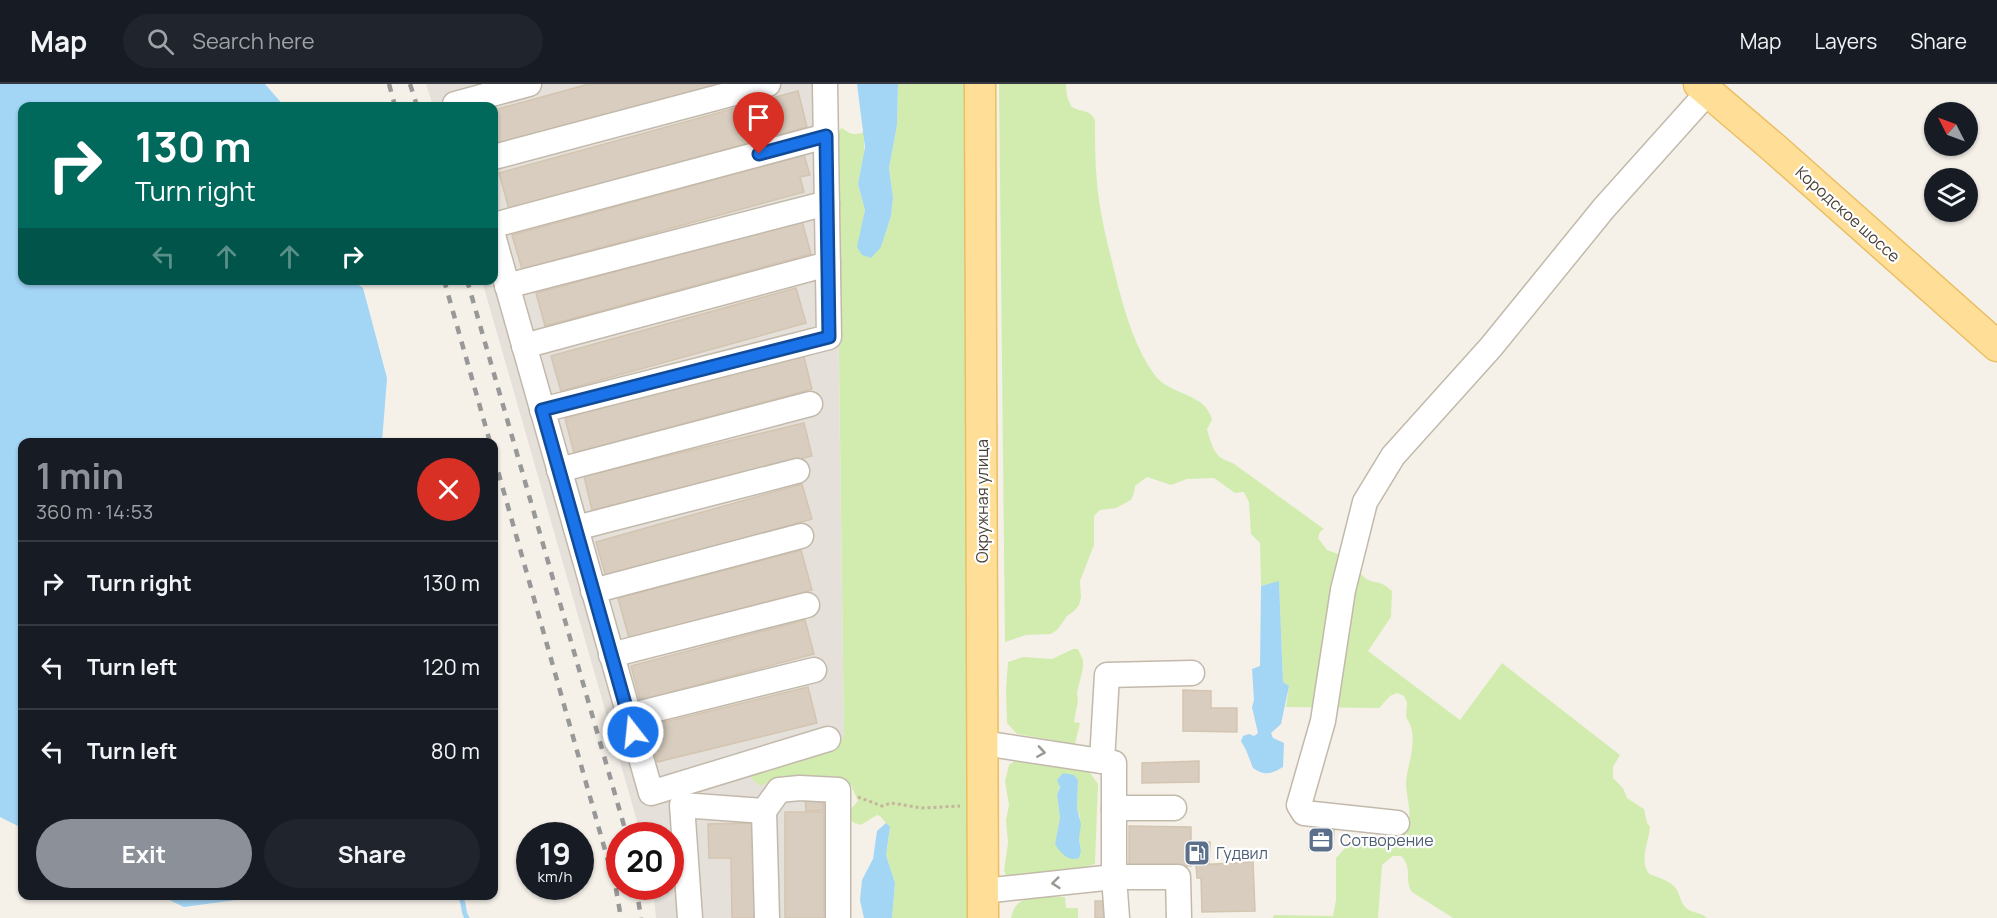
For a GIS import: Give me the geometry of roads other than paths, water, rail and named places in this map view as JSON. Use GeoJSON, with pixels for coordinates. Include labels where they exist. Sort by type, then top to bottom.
{"type":"FeatureCollection","features":[{"type":"Feature","properties":{"kind":"main road","name":"Окружная улица"},"geometry":{"type":"LineString","coordinates":[[980,84],[983,904]]}},
{"type":"Feature","properties":{"kind":"main road","name":"Кородское шоссе"},"geometry":{"type":"LineString","coordinates":[[1703,88],[1997,346]]}},
{"type":"Feature","properties":{"kind":"lane"},"geometry":{"type":"LineString","coordinates":[[454,98],[529,84]]}},
{"type":"Feature","properties":{"kind":"lane"},"geometry":{"type":"LineString","coordinates":[[498,156],[768,84]]}},
{"type":"Feature","properties":{"kind":"lane"},"geometry":{"type":"LineString","coordinates":[[542,410],[829,337],[825,84]]}},
{"type":"Feature","properties":{"kind":"lane"},"geometry":{"type":"LineString","coordinates":[[1397,823],[1305,813],[1299,805],[1323,721],[1343,590],[1365,502],[1393,456],[1491,347],[1703,88]]}},
{"type":"Feature","properties":{"kind":"lane"},"geometry":{"type":"LineString","coordinates":[[498,224],[826,136]]}},
{"type":"Feature","properties":{"kind":"lane"},"geometry":{"type":"LineString","coordinates":[[507,286],[827,203]]}},
{"type":"Feature","properties":{"kind":"lane"},"geometry":{"type":"LineString","coordinates":[[498,253],[651,794],[828,739]]}},
{"type":"Feature","properties":{"kind":"lane"},"geometry":{"type":"LineString","coordinates":[[524,346],[828,264]]}},
{"type":"Feature","properties":{"kind":"lane"},"geometry":{"type":"LineString","coordinates":[[559,470],[810,404]]}},
{"type":"Feature","properties":{"kind":"lane"},"geometry":{"type":"LineString","coordinates":[[576,528],[797,471]]}},
{"type":"Feature","properties":{"kind":"lane"},"geometry":{"type":"LineString","coordinates":[[593,591],[801,536]]}},
{"type":"Feature","properties":{"kind":"lane"},"geometry":{"type":"LineString","coordinates":[[611,655],[807,605]]}},
{"type":"Feature","properties":{"kind":"lane"},"geometry":{"type":"LineString","coordinates":[[629,716],[814,670]]}},
{"type":"Feature","properties":{"kind":"lane"},"geometry":{"type":"LineString","coordinates":[[1102,761],[1107,675],[1192,673]]}},
{"type":"Feature","properties":{"kind":"lane"},"geometry":{"type":"LineString","coordinates":[[983,742],[1114,763],[1114,878],[1117,918]]}},
{"type":"Feature","properties":{"kind":"lane"},"geometry":{"type":"LineString","coordinates":[[767,918],[764,811],[779,790],[800,788],[838,790],[838,918]]}},
{"type":"Feature","properties":{"kind":"lane"},"geometry":{"type":"LineString","coordinates":[[690,918],[682,805],[764,811]]}},
{"type":"Feature","properties":{"kind":"lane"},"geometry":{"type":"LineString","coordinates":[[1114,808],[1174,808]]}},
{"type":"Feature","properties":{"kind":"lane"},"geometry":{"type":"LineString","coordinates":[[983,904],[1114,878],[1178,877],[1179,918]]}},
{"type":"Feature","properties":{"kind":"water"},"geometry":{"type":"Polygon","coordinates":[[[0,84],[265,84],[281,102],[18,102],[18,285],[359,285],[363,288],[387,378],[382,438],[18,438],[18,826],[0,817],[0,84]]]}},
{"type":"Feature","properties":{"kind":"water"},"geometry":{"type":"Polygon","coordinates":[[[857,84],[898,84],[897,125],[889,168],[893,198],[891,216],[881,247],[871,258],[862,255],[857,247],[865,210],[858,184],[865,147],[857,84]]]}},
{"type":"Feature","properties":{"kind":"water"},"geometry":{"type":"Polygon","coordinates":[[[1279,581],[1283,682],[1289,686],[1281,724],[1271,733],[1273,738],[1284,743],[1283,767],[1272,773],[1264,773],[1253,768],[1241,741],[1243,736],[1249,734],[1254,736],[1258,733],[1252,707],[1254,700],[1252,669],[1260,666],[1261,586],[1279,581]]]}},
{"type":"Feature","properties":{"kind":"water"},"geometry":{"type":"Polygon","coordinates":[[[1063,773],[1074,775],[1078,780],[1077,808],[1081,824],[1079,839],[1081,851],[1079,858],[1075,859],[1065,856],[1055,844],[1060,818],[1057,795],[1060,787],[1057,780],[1063,773]]]}},
{"type":"Feature","properties":{"kind":"water"},"geometry":{"type":"Polygon","coordinates":[[[886,823],[890,827],[886,855],[895,883],[892,918],[864,918],[860,900],[862,880],[873,859],[877,831],[886,823]]]}},
{"type":"Feature","properties":{"kind":"water"},"geometry":{"type":"Polygon","coordinates":[[[169,900],[236,900],[184,907],[169,900]]]}},
{"type":"Feature","properties":{"kind":"waterway"},"geometry":{"type":"LineString","coordinates":[[462,900],[467,918]]}},
{"type":"Feature","properties":{"kind":"railway"},"geometry":{"type":"LineString","coordinates":[[389,84],[394,102]]}},
{"type":"Feature","properties":{"kind":"railway"},"geometry":{"type":"LineString","coordinates":[[410,84],[416,102]]}},
{"type":"Feature","properties":{"kind":"railway"},"geometry":{"type":"LineString","coordinates":[[445,285],[489,438]]}},
{"type":"Feature","properties":{"kind":"railway"},"geometry":{"type":"LineString","coordinates":[[468,285],[623,822]]}},
{"type":"Feature","properties":{"kind":"railway"},"geometry":{"type":"LineString","coordinates":[[498,471],[616,889],[621,918]]}},
{"type":"Feature","properties":{"kind":"railway"},"geometry":{"type":"LineString","coordinates":[[638,900],[641,918]]}},
{"type":"Feature","properties":{"kind":"place","name":"Сотворение"},"geometry":{"type":"Point","coordinates":[1321,840]}},
{"type":"Feature","properties":{"kind":"place","name":"Гудвил"},"geometry":{"type":"Point","coordinates":[1197,853]}}]}
